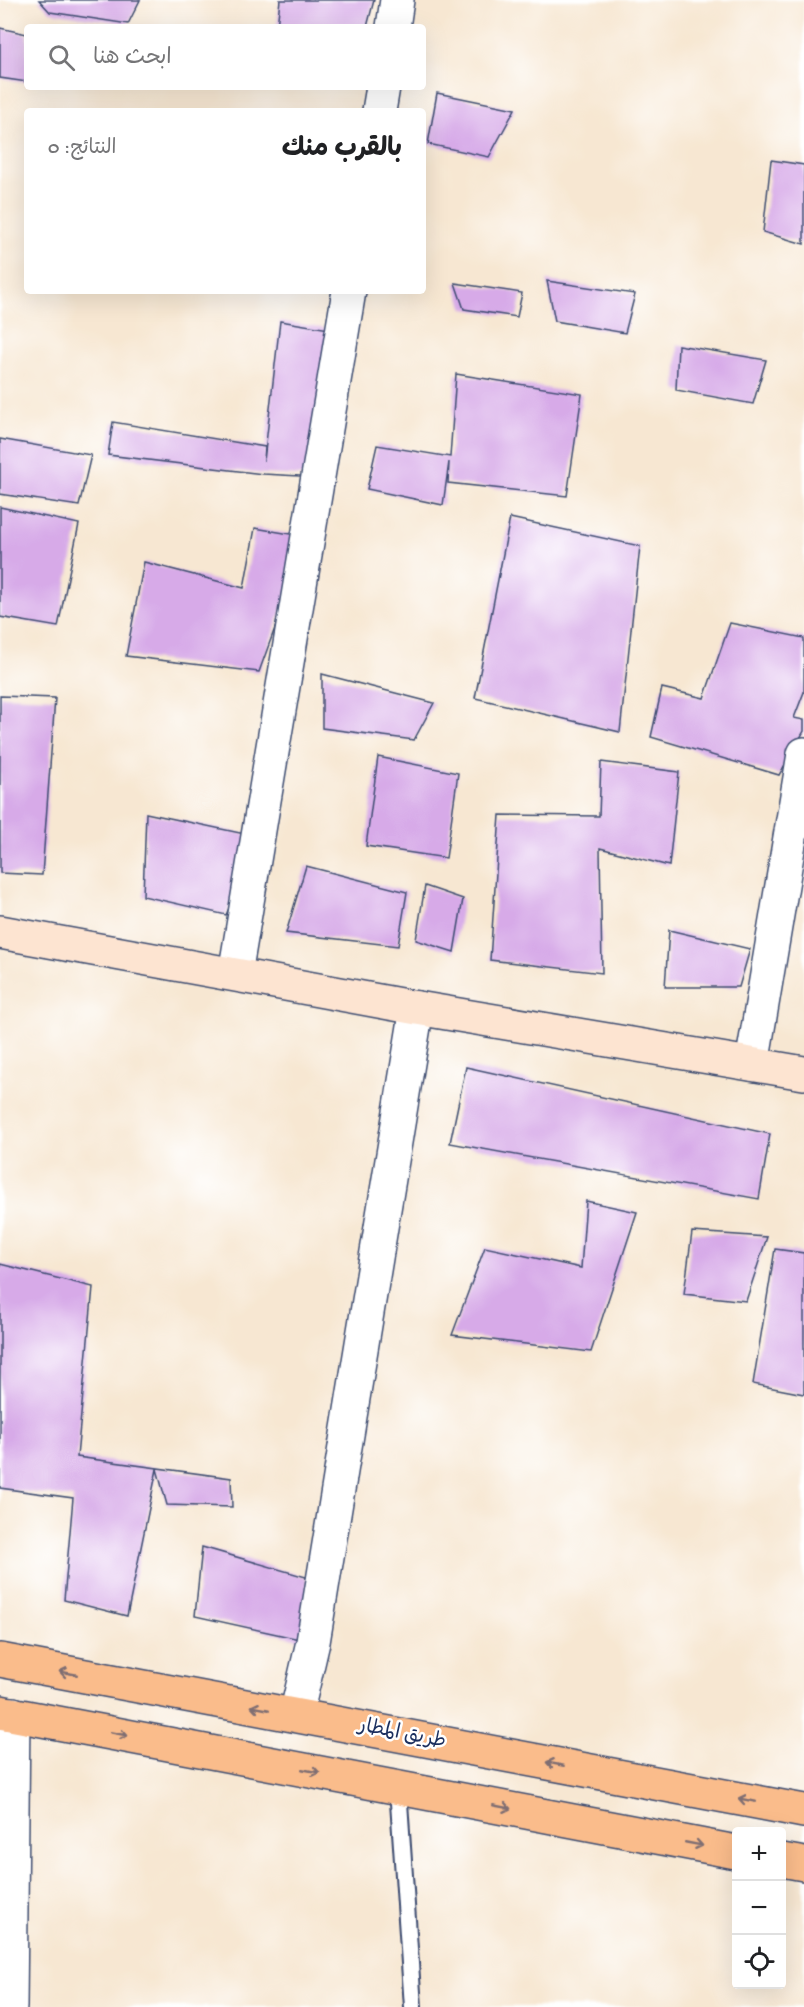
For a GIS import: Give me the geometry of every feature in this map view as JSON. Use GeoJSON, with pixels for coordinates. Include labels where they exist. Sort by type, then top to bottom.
{"type":"FeatureCollection","features":[{"type":"Feature","properties":{"kind":"highway","name":"طريق المطار"},"geometry":{"type":"LineString","coordinates":[[0,1660],[804,1811]]}},
{"type":"Feature","properties":{"kind":"highway"},"geometry":{"type":"LineString","coordinates":[[7,1713],[732,1851]]}},
{"type":"Feature","properties":{"kind":"highway"},"geometry":{"type":"LineString","coordinates":[[620,1830],[623,1777]]}},
{"type":"Feature","properties":{"kind":"highway"},"geometry":{"type":"LineString","coordinates":[[786,1861],[804,1864]]}},
{"type":"Feature","properties":{"kind":"street"},"geometry":{"type":"LineString","coordinates":[[393,24],[397,0]]}},
{"type":"Feature","properties":{"kind":"street"},"geometry":{"type":"LineString","coordinates":[[380,108],[382,90]]}},
{"type":"Feature","properties":{"kind":"street"},"geometry":{"type":"LineString","coordinates":[[236,975],[349,294]]}},
{"type":"Feature","properties":{"kind":"street"},"geometry":{"type":"LineString","coordinates":[[752,1064],[804,754]]}},
{"type":"Feature","properties":{"kind":"street"},"geometry":{"type":"LineString","coordinates":[[0,933],[417,1008],[804,1073]]}},
{"type":"Feature","properties":{"kind":"street"},"geometry":{"type":"LineString","coordinates":[[296,1715],[313,1642],[417,1008]]}},
{"type":"Feature","properties":{"kind":"street"},"geometry":{"type":"LineString","coordinates":[[7,1713],[10,2007]]}},
{"type":"Feature","properties":{"kind":"lane"},"geometry":{"type":"LineString","coordinates":[[398,1788],[413,2007]]}},
{"type":"Feature","properties":{"kind":"building"},"geometry":{"type":"Polygon","coordinates":[[[39,0],[140,0],[128,24],[50,12],[39,0]]]}},
{"type":"Feature","properties":{"kind":"building"},"geometry":{"type":"Polygon","coordinates":[[[280,0],[374,0],[368,24],[277,24],[280,0]]]}},
{"type":"Feature","properties":{"kind":"building"},"geometry":{"type":"Polygon","coordinates":[[[0,28],[24,33],[24,82],[0,78],[0,28]]]}},
{"type":"Feature","properties":{"kind":"building"},"geometry":{"type":"Polygon","coordinates":[[[437,93],[515,109],[489,157],[428,144],[437,93]]]}},
{"type":"Feature","properties":{"kind":"building"},"geometry":{"type":"Polygon","coordinates":[[[771,160],[804,165],[804,244],[763,232],[771,160]]]}},
{"type":"Feature","properties":{"kind":"building"},"geometry":{"type":"Polygon","coordinates":[[[547,281],[635,294],[625,333],[555,321],[547,281]]]}},
{"type":"Feature","properties":{"kind":"building"},"geometry":{"type":"Polygon","coordinates":[[[455,283],[522,293],[517,317],[464,309],[455,283]]]}},
{"type":"Feature","properties":{"kind":"building"},"geometry":{"type":"Polygon","coordinates":[[[280,321],[342,331],[318,477],[263,474],[108,455],[113,422],[265,447],[264,461],[280,321]]]}},
{"type":"Feature","properties":{"kind":"building"},"geometry":{"type":"Polygon","coordinates":[[[678,345],[766,360],[753,404],[676,390],[678,345]]]}},
{"type":"Feature","properties":{"kind":"building"},"geometry":{"type":"Polygon","coordinates":[[[456,374],[582,394],[567,496],[448,483],[449,462],[443,505],[367,489],[377,445],[450,457],[456,374]]]}},
{"type":"Feature","properties":{"kind":"building"},"geometry":{"type":"Polygon","coordinates":[[[0,439],[91,455],[79,506],[0,494],[0,439]]]}},
{"type":"Feature","properties":{"kind":"building"},"geometry":{"type":"Polygon","coordinates":[[[0,507],[79,524],[58,627],[0,617],[0,507]]]}},
{"type":"Feature","properties":{"kind":"building"},"geometry":{"type":"Polygon","coordinates":[[[510,518],[640,546],[620,732],[475,698],[510,518]]]}},
{"type":"Feature","properties":{"kind":"building"},"geometry":{"type":"Polygon","coordinates":[[[255,528],[308,537],[259,672],[126,656],[144,562],[244,588],[255,528]]]}},
{"type":"Feature","properties":{"kind":"building"},"geometry":{"type":"Polygon","coordinates":[[[730,623],[804,638],[804,692],[794,718],[804,720],[804,731],[779,775],[651,737],[662,688],[704,698],[730,623]]]}},
{"type":"Feature","properties":{"kind":"building"},"geometry":{"type":"Polygon","coordinates":[[[322,674],[434,703],[414,740],[322,728],[322,674]]]}},
{"type":"Feature","properties":{"kind":"building"},"geometry":{"type":"Polygon","coordinates":[[[0,696],[55,698],[42,875],[0,873],[0,696]]]}},
{"type":"Feature","properties":{"kind":"building"},"geometry":{"type":"Polygon","coordinates":[[[378,757],[458,773],[446,858],[366,846],[378,757]]]}},
{"type":"Feature","properties":{"kind":"building"},"geometry":{"type":"Polygon","coordinates":[[[601,762],[679,772],[669,866],[600,848],[602,973],[490,960],[500,815],[599,816],[601,762]]]}},
{"type":"Feature","properties":{"kind":"building"},"geometry":{"type":"Polygon","coordinates":[[[146,813],[259,837],[226,915],[143,896],[146,813]]]}},
{"type":"Feature","properties":{"kind":"building"},"geometry":{"type":"Polygon","coordinates":[[[306,866],[407,892],[398,946],[286,933],[306,866]]]}},
{"type":"Feature","properties":{"kind":"building"},"geometry":{"type":"Polygon","coordinates":[[[425,886],[463,899],[454,952],[416,940],[425,886]]]}},
{"type":"Feature","properties":{"kind":"building"},"geometry":{"type":"Polygon","coordinates":[[[669,930],[750,949],[739,987],[665,987],[669,930]]]}},
{"type":"Feature","properties":{"kind":"building"},"geometry":{"type":"Polygon","coordinates":[[[466,1067],[770,1134],[759,1199],[450,1143],[466,1067]]]}},
{"type":"Feature","properties":{"kind":"building"},"geometry":{"type":"Polygon","coordinates":[[[586,1201],[637,1212],[591,1352],[452,1335],[485,1247],[581,1268],[586,1201]]]}},
{"type":"Feature","properties":{"kind":"building"},"geometry":{"type":"Polygon","coordinates":[[[692,1232],[767,1237],[746,1301],[684,1294],[692,1232]]]}},
{"type":"Feature","properties":{"kind":"building"},"geometry":{"type":"Polygon","coordinates":[[[775,1249],[804,1253],[804,1394],[753,1384],[775,1249]]]}},
{"type":"Feature","properties":{"kind":"building"},"geometry":{"type":"Polygon","coordinates":[[[0,1264],[93,1287],[77,1457],[231,1478],[232,1507],[167,1505],[157,1469],[127,1616],[64,1600],[73,1498],[0,1488],[0,1264]]]}},
{"type":"Feature","properties":{"kind":"building"},"geometry":{"type":"Polygon","coordinates":[[[202,1547],[306,1577],[313,1642],[195,1616],[202,1547]]]}}]}
